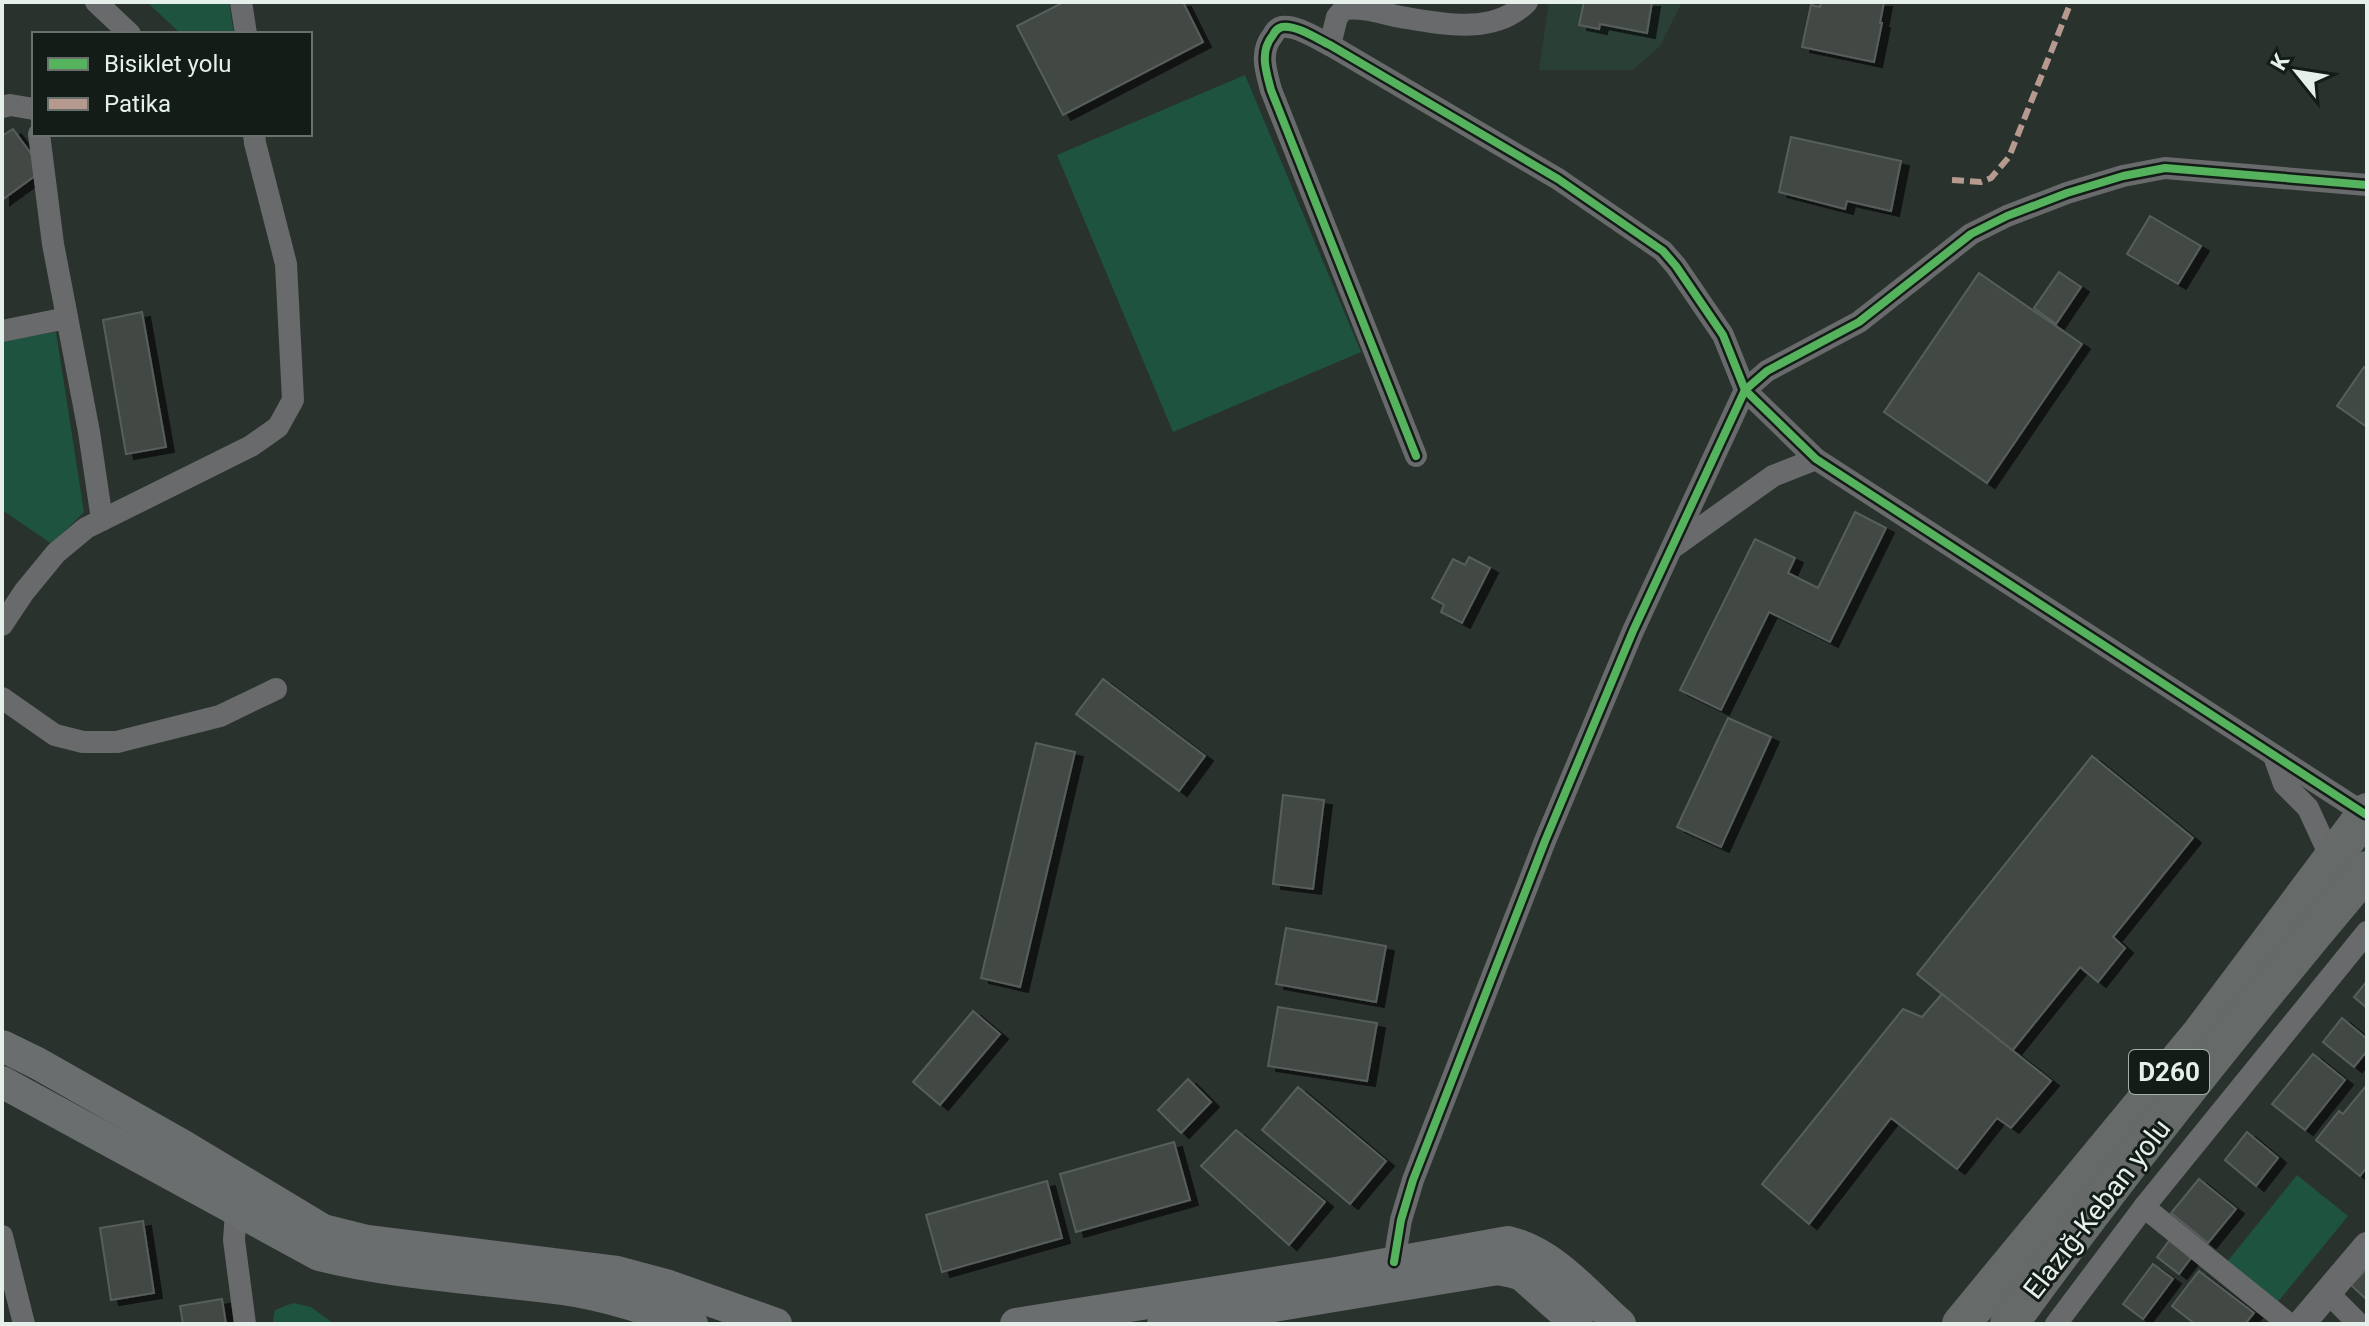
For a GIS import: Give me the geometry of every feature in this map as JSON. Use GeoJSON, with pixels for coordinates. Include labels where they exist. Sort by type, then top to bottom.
{"type":"FeatureCollection","features":[{"type":"Feature","properties":{"kind":"highway","name":"Elazığ-Keban yolu"},"geometry":{"type":"LineString","coordinates":[[1961,1324],[2202,1032],[2366,813]]}},
{"type":"Feature","properties":{"kind":"highway","name":"Elazığ-Keban yolu"},"geometry":{"type":"LineString","coordinates":[[2009,1324],[2059,1255],[2282,971],[2367,870]]}},
{"type":"Feature","properties":{"kind":"main road"},"geometry":{"type":"LineString","coordinates":[[2,1046],[172,1140],[323,1230],[367,1241],[617,1272],[669,1286],[776,1324]]}},
{"type":"Feature","properties":{"kind":"main road"},"geometry":{"type":"LineString","coordinates":[[2,1082],[319,1255],[375,1268],[446,1278],[562,1289],[692,1324]]}},
{"type":"Feature","properties":{"kind":"main road"},"geometry":{"type":"LineString","coordinates":[[1016,1324],[1508,1242],[1523,1246],[1549,1261],[1620,1324]]}},
{"type":"Feature","properties":{"kind":"main road"},"geometry":{"type":"LineString","coordinates":[[1163,1324],[1498,1269],[1522,1275],[1577,1324]]}},
{"type":"Feature","properties":{"kind":"street"},"geometry":{"type":"LineString","coordinates":[[96,2],[118,30]]}},
{"type":"Feature","properties":{"kind":"street"},"geometry":{"type":"LineString","coordinates":[[241,2],[246,32]]}},
{"type":"Feature","properties":{"kind":"street"},"geometry":{"type":"LineString","coordinates":[[1330,45],[1337,17],[1344,9],[1359,7],[1407,18],[1465,25],[1504,19],[1527,2]]}},
{"type":"Feature","properties":{"kind":"street"},"geometry":{"type":"LineString","coordinates":[[1416,456],[1271,90],[1264,62],[1270,37],[1279,28],[1303,32],[1330,45],[1558,179],[1663,251],[1723,335],[1745,390],[1816,459],[2366,813]]}},
{"type":"Feature","properties":{"kind":"street"},"geometry":{"type":"LineString","coordinates":[[2,107],[10,105],[32,109]]}},
{"type":"Feature","properties":{"kind":"street"},"geometry":{"type":"LineString","coordinates":[[39,136],[53,244],[89,432],[102,520]]}},
{"type":"Feature","properties":{"kind":"street"},"geometry":{"type":"LineString","coordinates":[[2,625],[56,553],[86,528],[251,446],[278,427],[293,400],[286,264],[251,137]]}},
{"type":"Feature","properties":{"kind":"street"},"geometry":{"type":"LineString","coordinates":[[1394,1262],[1401,1220],[1427,1143],[1545,841],[1633,631],[1745,390],[1767,371],[1859,322],[1971,234],[2007,216],[2067,193],[2123,176],[2165,168],[2367,185]]}},
{"type":"Feature","properties":{"kind":"street"},"geometry":{"type":"LineString","coordinates":[[2,331],[67,318]]}},
{"type":"Feature","properties":{"kind":"street"},"geometry":{"type":"LineString","coordinates":[[1674,547],[1773,476],[1816,459]]}},
{"type":"Feature","properties":{"kind":"street"},"geometry":{"type":"LineString","coordinates":[[2,698],[55,735],[83,742],[117,742],[220,716],[276,689]]}},
{"type":"Feature","properties":{"kind":"street"},"geometry":{"type":"LineString","coordinates":[[2274,756],[2284,784],[2308,808],[2330,861]]}},
{"type":"Feature","properties":{"kind":"street"},"geometry":{"type":"LineString","coordinates":[[2056,1324],[2144,1207],[2367,932]]}},
{"type":"Feature","properties":{"kind":"street"},"geometry":{"type":"LineString","coordinates":[[2144,1207],[2289,1324]]}},
{"type":"Feature","properties":{"kind":"street"},"geometry":{"type":"LineString","coordinates":[[236,1212],[234,1240],[245,1324]]}},
{"type":"Feature","properties":{"kind":"street"},"geometry":{"type":"LineString","coordinates":[[2,1236],[24,1324]]}},
{"type":"Feature","properties":{"kind":"street"},"geometry":{"type":"LineString","coordinates":[[2301,1324],[2367,1246]]}},
{"type":"Feature","properties":{"kind":"street"},"geometry":{"type":"LineString","coordinates":[[2328,1293],[2359,1324]]}},
{"type":"Feature","properties":{"kind":"shaded area"},"geometry":{"type":"Polygon","coordinates":[[[1549,2],[1682,2],[1660,46],[1633,70],[1539,70],[1549,2]]]}},
{"type":"Feature","properties":{"kind":"green space"},"geometry":{"type":"Polygon","coordinates":[[[147,2],[229,2],[234,32],[179,32],[147,2]]]}},
{"type":"Feature","properties":{"kind":"green space"},"geometry":{"type":"Polygon","coordinates":[[[1245,75],[1361,352],[1173,432],[1057,155],[1245,75]]]}},
{"type":"Feature","properties":{"kind":"green space"},"geometry":{"type":"Polygon","coordinates":[[[56,332],[84,512],[52,544],[2,510],[2,341],[56,332]]]}},
{"type":"Feature","properties":{"kind":"green space"},"geometry":{"type":"Polygon","coordinates":[[[2297,1175],[2348,1216],[2277,1303],[2227,1262],[2297,1175]]]}},
{"type":"Feature","properties":{"kind":"green space"},"geometry":{"type":"Polygon","coordinates":[[[293,1303],[311,1307],[334,1324],[274,1324],[275,1310],[293,1303]]]}},
{"type":"Feature","properties":{"kind":"building"},"geometry":{"type":"Polygon","coordinates":[[[1064,2],[1183,2],[1203,42],[1063,115],[1017,26],[1064,2]]]}},
{"type":"Feature","properties":{"kind":"building"},"geometry":{"type":"Polygon","coordinates":[[[1584,2],[1652,2],[1647,33],[1600,24],[1599,29],[1579,25],[1584,2]]]}},
{"type":"Feature","properties":{"kind":"building"},"geometry":{"type":"Polygon","coordinates":[[[1821,2],[1884,2],[1874,62],[1802,47],[1811,5],[1820,7],[1821,2]]]}},
{"type":"Feature","properties":{"kind":"building"},"geometry":{"type":"Polygon","coordinates":[[[13,129],[43,170],[2,200],[2,136],[13,129]]]}},
{"type":"Feature","properties":{"kind":"building"},"geometry":{"type":"Polygon","coordinates":[[[1791,137],[1901,161],[1891,211],[1847,201],[1845,209],[1779,192],[1791,137]]]}},
{"type":"Feature","properties":{"kind":"building"},"geometry":{"type":"Polygon","coordinates":[[[2150,216],[2201,246],[2178,284],[2127,254],[2150,216]]]}},
{"type":"Feature","properties":{"kind":"building"},"geometry":{"type":"Polygon","coordinates":[[[2059,272],[2081,287],[2056,324],[2034,308],[2059,272]]]}},
{"type":"Feature","properties":{"kind":"building"},"geometry":{"type":"Polygon","coordinates":[[[1979,273],[2082,344],[1987,483],[1884,412],[1979,273]]]}},
{"type":"Feature","properties":{"kind":"building"},"geometry":{"type":"Polygon","coordinates":[[[142,312],[166,447],[126,454],[103,320],[142,312]]]}},
{"type":"Feature","properties":{"kind":"building"},"geometry":{"type":"Polygon","coordinates":[[[2364,367],[2367,370],[2367,427],[2337,406],[2364,367]]]}},
{"type":"Feature","properties":{"kind":"building"},"geometry":{"type":"Polygon","coordinates":[[[1855,512],[1886,528],[1830,642],[1769,612],[1721,710],[1680,690],[1755,539],[1795,558],[1788,573],[1818,588],[1855,512]]]}},
{"type":"Feature","properties":{"kind":"building"},"geometry":{"type":"Polygon","coordinates":[[[1469,557],[1490,568],[1462,623],[1441,612],[1444,605],[1432,598],[1453,559],[1465,565],[1469,557]]]}},
{"type":"Feature","properties":{"kind":"building"},"geometry":{"type":"Polygon","coordinates":[[[1103,679],[1205,756],[1179,791],[1076,714],[1103,679]]]}},
{"type":"Feature","properties":{"kind":"building"},"geometry":{"type":"Polygon","coordinates":[[[1728,718],[1771,737],[1721,847],[1677,827],[1728,718]]]}},
{"type":"Feature","properties":{"kind":"building"},"geometry":{"type":"Polygon","coordinates":[[[1036,743],[1075,752],[1020,987],[981,978],[1036,743]]]}},
{"type":"Feature","properties":{"kind":"building"},"geometry":{"type":"Polygon","coordinates":[[[2092,756],[2193,838],[2113,937],[2125,948],[2098,982],[2080,967],[2012,1051],[1917,974],[2092,756]]]}},
{"type":"Feature","properties":{"kind":"building"},"geometry":{"type":"Polygon","coordinates":[[[1283,795],[1324,800],[1313,889],[1273,884],[1283,795]]]}},
{"type":"Feature","properties":{"kind":"building"},"geometry":{"type":"Polygon","coordinates":[[[1286,928],[1386,946],[1376,1002],[1276,984],[1286,928]]]}},
{"type":"Feature","properties":{"kind":"building"},"geometry":{"type":"Polygon","coordinates":[[[2367,981],[2367,1008],[2354,997],[2367,981]]]}},
{"type":"Feature","properties":{"kind":"building"},"geometry":{"type":"Polygon","coordinates":[[[1942,994],[2051,1081],[2011,1128],[1997,1118],[1957,1169],[1891,1118],[1809,1224],[1762,1184],[1903,1009],[1922,1017],[1942,994]]]}},
{"type":"Feature","properties":{"kind":"building"},"geometry":{"type":"Polygon","coordinates":[[[1278,1007],[1377,1023],[1367,1081],[1268,1066],[1278,1007]]]}},
{"type":"Feature","properties":{"kind":"building"},"geometry":{"type":"Polygon","coordinates":[[[973,1011],[1000,1034],[940,1105],[913,1082],[973,1011]]]}},
{"type":"Feature","properties":{"kind":"building"},"geometry":{"type":"Polygon","coordinates":[[[2342,1018],[2367,1039],[2367,1051],[2354,1067],[2323,1042],[2342,1018]]]}},
{"type":"Feature","properties":{"kind":"building"},"geometry":{"type":"Polygon","coordinates":[[[2313,1054],[2345,1080],[2305,1130],[2272,1104],[2313,1054]]]}},
{"type":"Feature","properties":{"kind":"building"},"geometry":{"type":"Polygon","coordinates":[[[1188,1079],[1211,1102],[1181,1133],[1158,1110],[1188,1079]]]}},
{"type":"Feature","properties":{"kind":"building"},"geometry":{"type":"Polygon","coordinates":[[[2366,1086],[2367,1167],[2360,1176],[2316,1140],[2339,1111],[2343,1114],[2366,1086]]]}},
{"type":"Feature","properties":{"kind":"building"},"geometry":{"type":"Polygon","coordinates":[[[1298,1087],[1386,1161],[1350,1204],[1262,1130],[1298,1087]]]}},
{"type":"Feature","properties":{"kind":"building"},"geometry":{"type":"Polygon","coordinates":[[[1236,1130],[1325,1202],[1289,1245],[1201,1166],[1236,1130]]]}},
{"type":"Feature","properties":{"kind":"building"},"geometry":{"type":"Polygon","coordinates":[[[2247,1132],[2278,1158],[2256,1186],[2225,1160],[2247,1132]]]}},
{"type":"Feature","properties":{"kind":"building"},"geometry":{"type":"Polygon","coordinates":[[[1174,1142],[1190,1200],[1076,1232],[1060,1174],[1174,1142]]]}},
{"type":"Feature","properties":{"kind":"building"},"geometry":{"type":"Polygon","coordinates":[[[2199,1179],[2236,1209],[2208,1243],[2171,1213],[2199,1179]]]}},
{"type":"Feature","properties":{"kind":"building"},"geometry":{"type":"Polygon","coordinates":[[[1047,1181],[1062,1238],[942,1272],[926,1215],[1047,1181]]]}},
{"type":"Feature","properties":{"kind":"building"},"geometry":{"type":"Polygon","coordinates":[[[143,1221],[154,1293],[111,1300],[100,1228],[143,1221]]]}},
{"type":"Feature","properties":{"kind":"building"},"geometry":{"type":"Polygon","coordinates":[[[2172,1237],[2194,1254],[2179,1274],[2157,1257],[2172,1237]]]}},
{"type":"Feature","properties":{"kind":"building"},"geometry":{"type":"Polygon","coordinates":[[[2153,1264],[2173,1279],[2143,1319],[2123,1304],[2153,1264]]]}},
{"type":"Feature","properties":{"kind":"building"},"geometry":{"type":"Polygon","coordinates":[[[2367,1269],[2367,1300],[2351,1285],[2367,1269]]]}},
{"type":"Feature","properties":{"kind":"building"},"geometry":{"type":"Polygon","coordinates":[[[2199,1271],[2254,1313],[2245,1324],[2195,1324],[2172,1306],[2199,1271]]]}},
{"type":"Feature","properties":{"kind":"building"},"geometry":{"type":"Polygon","coordinates":[[[222,1299],[226,1324],[183,1324],[180,1306],[222,1299]]]}},
{"type":"Feature","properties":{"kind":"marked path"},"geometry":{"type":"LineString","coordinates":[[1952,180],[1981,182],[1991,178],[2009,157],[2071,2]]}},
{"type":"Feature","properties":{"kind":"cycle path"},"geometry":{"type":"LineString","coordinates":[[1416,456],[1271,90],[1265,62],[1266,48],[1275,32],[1282,27],[1300,30],[1330,45],[1558,179],[1663,251],[1723,335],[1745,390],[1816,459],[2365,814]]}},
{"type":"Feature","properties":{"kind":"cycle path"},"geometry":{"type":"LineString","coordinates":[[1394,1262],[1401,1220],[1413,1180],[1545,841],[1633,631],[1745,390],[1767,371],[1859,322],[1971,234],[2007,216],[2067,193],[2123,176],[2165,168],[2367,185]]}}]}
